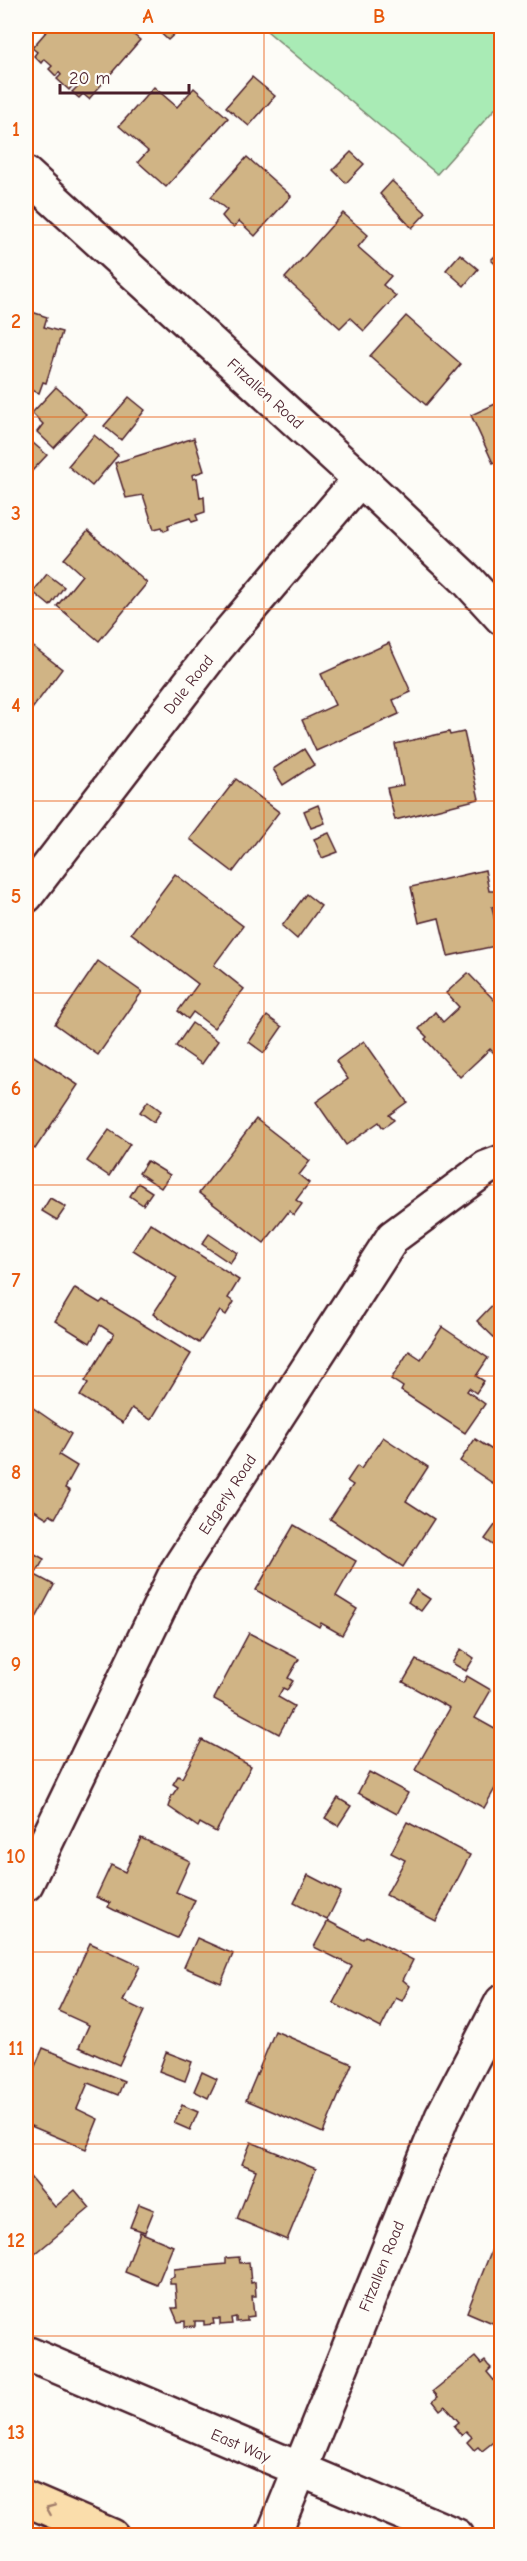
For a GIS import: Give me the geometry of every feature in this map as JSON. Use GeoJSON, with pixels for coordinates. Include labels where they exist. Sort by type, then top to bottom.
{"type":"FeatureCollection","features":[{"type":"Feature","properties":{"kind":"main road"},"geometry":{"type":"LineString","coordinates":[[26,2499],[112,2535]]}},
{"type":"Feature","properties":{"kind":"street","name":"Fitzallen Road"},"geometry":{"type":"LineString","coordinates":[[26,174],[360,479],[468,580],[501,618]]}},
{"type":"Feature","properties":{"kind":"street","name":"Dale Road"},"geometry":{"type":"LineString","coordinates":[[26,896],[218,646],[360,479]]}},
{"type":"Feature","properties":{"kind":"street","name":"Edgerly Road"},"geometry":{"type":"LineString","coordinates":[[26,1884],[177,1571],[393,1237],[486,1168],[501,1162]]}},
{"type":"Feature","properties":{"kind":"street","name":"Fitzallen Road"},"geometry":{"type":"LineString","coordinates":[[273,2535],[442,2117],[501,2002]]}},
{"type":"Feature","properties":{"kind":"street","name":"East Way"},"geometry":{"type":"LineString","coordinates":[[26,2354],[457,2535]]}},
{"type":"Feature","properties":{"kind":"green space"},"geometry":{"type":"Polygon","coordinates":[[[261,26],[501,26],[501,102],[437,174],[261,26]]]}},
{"type":"Feature","properties":{"kind":"building"},"geometry":{"type":"Polygon","coordinates":[[[51,26],[123,26],[140,40],[89,99],[83,94],[79,98],[72,92],[77,87],[73,85],[69,90],[57,79],[61,75],[59,72],[56,76],[49,69],[52,66],[44,59],[41,63],[34,56],[37,52],[32,48],[51,26]]]}},
{"type":"Feature","properties":{"kind":"building"},"geometry":{"type":"Polygon","coordinates":[[[153,26],[183,26],[168,40],[153,26]]]}},
{"type":"Feature","properties":{"kind":"building"},"geometry":{"type":"Polygon","coordinates":[[[252,77],[275,96],[249,126],[226,107],[252,77]]]}},
{"type":"Feature","properties":{"kind":"building"},"geometry":{"type":"Polygon","coordinates":[[[154,87],[177,107],[194,88],[228,118],[166,187],[138,162],[148,151],[119,126],[154,87]]]}},
{"type":"Feature","properties":{"kind":"building"},"geometry":{"type":"Polygon","coordinates":[[[351,152],[364,164],[346,183],[333,170],[351,152]]]}},
{"type":"Feature","properties":{"kind":"building"},"geometry":{"type":"Polygon","coordinates":[[[247,157],[291,196],[255,236],[239,221],[234,227],[228,223],[222,216],[227,210],[211,197],[247,157]]]}},
{"type":"Feature","properties":{"kind":"building"},"geometry":{"type":"Polygon","coordinates":[[[392,181],[426,213],[412,228],[380,194],[392,181]]]}},
{"type":"Feature","properties":{"kind":"building"},"geometry":{"type":"Polygon","coordinates":[[[343,213],[368,235],[358,247],[391,276],[383,285],[396,296],[364,331],[350,318],[340,328],[285,278],[343,213]]]}},
{"type":"Feature","properties":{"kind":"building"},"geometry":{"type":"Polygon","coordinates":[[[502,249],[502,270],[491,260],[502,249]]]}},
{"type":"Feature","properties":{"kind":"building"},"geometry":{"type":"Polygon","coordinates":[[[460,254],[478,269],[464,286],[446,270],[460,254]]]}},
{"type":"Feature","properties":{"kind":"building"},"geometry":{"type":"Polygon","coordinates":[[[29,311],[47,317],[44,327],[62,332],[46,383],[43,382],[39,393],[26,388],[26,320],[29,311]]]}},
{"type":"Feature","properties":{"kind":"building"},"geometry":{"type":"Polygon","coordinates":[[[406,316],[461,364],[426,405],[370,356],[406,316]]]}},
{"type":"Feature","properties":{"kind":"building"},"geometry":{"type":"Polygon","coordinates":[[[56,387],[86,414],[54,448],[37,432],[43,424],[32,413],[56,387]]]}},
{"type":"Feature","properties":{"kind":"building"},"geometry":{"type":"Polygon","coordinates":[[[129,397],[145,410],[121,440],[104,426],[129,397]]]}},
{"type":"Feature","properties":{"kind":"building"},"geometry":{"type":"Polygon","coordinates":[[[502,401],[502,459],[493,463],[471,415],[502,401]]]}},
{"type":"Feature","properties":{"kind":"building"},"geometry":{"type":"Polygon","coordinates":[[[94,435],[118,455],[92,486],[68,466],[94,435]]]}},
{"type":"Feature","properties":{"kind":"building"},"geometry":{"type":"Polygon","coordinates":[[[26,437],[47,455],[32,471],[26,466],[26,437]]]}},
{"type":"Feature","properties":{"kind":"building"},"geometry":{"type":"Polygon","coordinates":[[[194,438],[204,471],[192,475],[193,479],[197,478],[200,498],[204,497],[205,512],[196,515],[198,520],[192,522],[190,518],[168,525],[169,529],[164,531],[162,527],[154,529],[143,495],[126,498],[115,463],[194,438]]]}},
{"type":"Feature","properties":{"kind":"building"},"geometry":{"type":"Polygon","coordinates":[[[88,531],[147,583],[99,641],[57,606],[82,575],[64,559],[88,531]]]}},
{"type":"Feature","properties":{"kind":"building"},"geometry":{"type":"Polygon","coordinates":[[[47,574],[64,587],[50,606],[33,592],[47,574]]]}},
{"type":"Feature","properties":{"kind":"building"},"geometry":{"type":"Polygon","coordinates":[[[26,641],[62,669],[26,717],[26,641]]]}},
{"type":"Feature","properties":{"kind":"building"},"geometry":{"type":"Polygon","coordinates":[[[389,643],[411,692],[393,700],[399,714],[316,751],[302,720],[335,705],[321,674],[389,643]]]}},
{"type":"Feature","properties":{"kind":"building"},"geometry":{"type":"Polygon","coordinates":[[[449,732],[450,735],[464,732],[479,799],[395,820],[387,788],[403,785],[395,744],[449,732]]]}},
{"type":"Feature","properties":{"kind":"building"},"geometry":{"type":"Polygon","coordinates":[[[304,749],[314,765],[283,785],[273,769],[304,749]]]}},
{"type":"Feature","properties":{"kind":"building"},"geometry":{"type":"Polygon","coordinates":[[[236,779],[279,812],[233,872],[190,839],[236,779]]]}},
{"type":"Feature","properties":{"kind":"building"},"geometry":{"type":"Polygon","coordinates":[[[318,805],[325,823],[311,828],[304,811],[318,805]]]}},
{"type":"Feature","properties":{"kind":"building"},"geometry":{"type":"Polygon","coordinates":[[[329,833],[338,852],[322,858],[314,839],[329,833]]]}},
{"type":"Feature","properties":{"kind":"building"},"geometry":{"type":"Polygon","coordinates":[[[485,870],[489,891],[495,891],[498,905],[492,907],[500,945],[448,956],[439,918],[419,923],[411,887],[485,870]]]}},
{"type":"Feature","properties":{"kind":"building"},"geometry":{"type":"Polygon","coordinates":[[[175,874],[243,926],[214,965],[244,989],[214,1028],[193,1012],[188,1019],[178,1011],[198,984],[131,933],[175,874]]]}},
{"type":"Feature","properties":{"kind":"building"},"geometry":{"type":"Polygon","coordinates":[[[306,894],[321,906],[297,939],[282,926],[306,894]]]}},
{"type":"Feature","properties":{"kind":"building"},"geometry":{"type":"Polygon","coordinates":[[[98,961],[142,992],[98,1055],[55,1024],[98,961]]]}},
{"type":"Feature","properties":{"kind":"building"},"geometry":{"type":"Polygon","coordinates":[[[468,973],[502,1008],[502,1061],[490,1049],[460,1077],[425,1039],[427,1037],[419,1029],[435,1012],[443,1022],[459,1007],[446,993],[468,973]]]}},
{"type":"Feature","properties":{"kind":"building"},"geometry":{"type":"Polygon","coordinates":[[[267,1016],[282,1027],[264,1053],[249,1042],[267,1016]]]}},
{"type":"Feature","properties":{"kind":"building"},"geometry":{"type":"Polygon","coordinates":[[[192,1023],[218,1041],[202,1064],[176,1046],[192,1023]]]}},
{"type":"Feature","properties":{"kind":"building"},"geometry":{"type":"Polygon","coordinates":[[[364,1041],[407,1102],[389,1115],[394,1120],[383,1128],[379,1122],[346,1145],[316,1102],[348,1079],[336,1061],[364,1041]]]}},
{"type":"Feature","properties":{"kind":"building"},"geometry":{"type":"Polygon","coordinates":[[[32,1055],[78,1085],[35,1149],[26,1143],[26,1065],[32,1055]]]}},
{"type":"Feature","properties":{"kind":"building"},"geometry":{"type":"Polygon","coordinates":[[[148,1101],[161,1111],[154,1122],[140,1112],[148,1101]]]}},
{"type":"Feature","properties":{"kind":"building"},"geometry":{"type":"Polygon","coordinates":[[[256,1119],[310,1161],[299,1175],[309,1183],[296,1200],[302,1204],[294,1215],[289,1211],[264,1243],[199,1193],[256,1119]]]}},
{"type":"Feature","properties":{"kind":"building"},"geometry":{"type":"Polygon","coordinates":[[[109,1130],[130,1144],[109,1176],[87,1161],[109,1130]]]}},
{"type":"Feature","properties":{"kind":"building"},"geometry":{"type":"Polygon","coordinates":[[[147,1161],[170,1175],[161,1188],[139,1173],[147,1161]]]}},
{"type":"Feature","properties":{"kind":"building"},"geometry":{"type":"Polygon","coordinates":[[[138,1183],[152,1192],[143,1205],[130,1196],[138,1183]]]}},
{"type":"Feature","properties":{"kind":"building"},"geometry":{"type":"Polygon","coordinates":[[[50,1198],[66,1207],[57,1220],[42,1211],[50,1198]]]}},
{"type":"Feature","properties":{"kind":"building"},"geometry":{"type":"Polygon","coordinates":[[[150,1223],[239,1280],[228,1298],[234,1302],[226,1315],[220,1311],[199,1343],[153,1314],[177,1278],[133,1250],[150,1223]]]}},
{"type":"Feature","properties":{"kind":"building"},"geometry":{"type":"Polygon","coordinates":[[[209,1234],[237,1253],[230,1263],[202,1244],[209,1234]]]}},
{"type":"Feature","properties":{"kind":"building"},"geometry":{"type":"Polygon","coordinates":[[[75,1288],[100,1303],[103,1300],[191,1354],[151,1420],[132,1408],[123,1423],[80,1396],[88,1383],[85,1381],[114,1334],[100,1325],[90,1343],[55,1321],[75,1288]]]}},
{"type":"Feature","properties":{"kind":"building"},"geometry":{"type":"Polygon","coordinates":[[[499,1298],[502,1301],[502,1345],[477,1321],[499,1298]]]}},
{"type":"Feature","properties":{"kind":"building"},"geometry":{"type":"Polygon","coordinates":[[[442,1327],[488,1358],[476,1376],[484,1381],[476,1393],[469,1388],[467,1391],[485,1404],[465,1433],[401,1391],[403,1387],[391,1379],[409,1351],[421,1359],[442,1327]]]}},
{"type":"Feature","properties":{"kind":"building"},"geometry":{"type":"Polygon","coordinates":[[[26,1403],[71,1434],[59,1455],[77,1466],[65,1488],[70,1491],[55,1518],[50,1515],[47,1518],[26,1505],[26,1447],[30,1440],[26,1437],[26,1403]]]}},
{"type":"Feature","properties":{"kind":"building"},"geometry":{"type":"Polygon","coordinates":[[[383,1437],[428,1467],[406,1501],[434,1519],[403,1567],[330,1519],[353,1485],[347,1481],[357,1466],[361,1469],[383,1437]]]}},
{"type":"Feature","properties":{"kind":"building"},"geometry":{"type":"Polygon","coordinates":[[[475,1439],[502,1456],[502,1473],[494,1484],[460,1461],[475,1439]]]}},
{"type":"Feature","properties":{"kind":"building"},"geometry":{"type":"Polygon","coordinates":[[[498,1521],[502,1523],[502,1551],[485,1539],[498,1521]]]}},
{"type":"Feature","properties":{"kind":"building"},"geometry":{"type":"Polygon","coordinates":[[[294,1525],[356,1561],[336,1596],[357,1609],[342,1635],[321,1623],[319,1627],[256,1590],[294,1525]]]}},
{"type":"Feature","properties":{"kind":"building"},"geometry":{"type":"Polygon","coordinates":[[[26,1549],[44,1559],[35,1575],[54,1585],[29,1631],[26,1629],[26,1549]]]}},
{"type":"Feature","properties":{"kind":"building"},"geometry":{"type":"Polygon","coordinates":[[[416,1590],[430,1599],[421,1611],[408,1602],[416,1590]]]}},
{"type":"Feature","properties":{"kind":"building"},"geometry":{"type":"Polygon","coordinates":[[[249,1633],[299,1659],[288,1678],[293,1681],[287,1690],[283,1688],[278,1697],[294,1706],[279,1734],[214,1699],[249,1633]]]}},
{"type":"Feature","properties":{"kind":"building"},"geometry":{"type":"Polygon","coordinates":[[[461,1649],[474,1658],[466,1671],[452,1663],[461,1649]]]}},
{"type":"Feature","properties":{"kind":"building"},"geometry":{"type":"Polygon","coordinates":[[[416,1660],[463,1683],[467,1676],[491,1690],[475,1718],[502,1733],[502,1776],[484,1808],[415,1770],[450,1708],[403,1682],[416,1660]]]}},
{"type":"Feature","properties":{"kind":"building"},"geometry":{"type":"Polygon","coordinates":[[[202,1740],[251,1766],[216,1832],[200,1823],[198,1827],[169,1807],[171,1801],[169,1800],[178,1787],[173,1784],[178,1776],[182,1778],[202,1740]]]}},
{"type":"Feature","properties":{"kind":"building"},"geometry":{"type":"Polygon","coordinates":[[[369,1772],[408,1793],[397,1814],[358,1793],[369,1772]]]}},
{"type":"Feature","properties":{"kind":"building"},"geometry":{"type":"Polygon","coordinates":[[[338,1798],[351,1806],[338,1826],[325,1818],[338,1798]]]}},
{"type":"Feature","properties":{"kind":"building"},"geometry":{"type":"Polygon","coordinates":[[[407,1822],[470,1855],[436,1921],[386,1895],[405,1860],[391,1853],[407,1822]]]}},
{"type":"Feature","properties":{"kind":"building"},"geometry":{"type":"Polygon","coordinates":[[[141,1838],[190,1861],[176,1892],[195,1900],[177,1938],[108,1907],[110,1903],[96,1897],[111,1865],[125,1872],[141,1838]]]}},
{"type":"Feature","properties":{"kind":"building"},"geometry":{"type":"Polygon","coordinates":[[[308,1875],[341,1892],[327,1920],[294,1903],[308,1875]]]}},
{"type":"Feature","properties":{"kind":"building"},"geometry":{"type":"Polygon","coordinates":[[[328,1921],[363,1939],[366,1936],[413,1960],[403,1980],[410,1986],[402,2001],[396,1998],[381,2028],[333,2003],[352,1966],[314,1947],[328,1921]]]}},
{"type":"Feature","properties":{"kind":"building"},"geometry":{"type":"Polygon","coordinates":[[[197,1938],[233,1954],[221,1983],[184,1967],[197,1938]]]}},
{"type":"Feature","properties":{"kind":"building"},"geometry":{"type":"Polygon","coordinates":[[[90,1943],[140,1966],[123,2001],[144,2011],[119,2065],[79,2047],[89,2025],[58,2011],[90,1943]]]}},
{"type":"Feature","properties":{"kind":"building"},"geometry":{"type":"Polygon","coordinates":[[[275,2031],[352,2064],[323,2133],[246,2100],[275,2031]]]}},
{"type":"Feature","properties":{"kind":"building"},"geometry":{"type":"Polygon","coordinates":[[[43,2048],[124,2081],[118,2095],[88,2083],[77,2109],[98,2119],[86,2149],[26,2124],[26,2087],[43,2048]]]}},
{"type":"Feature","properties":{"kind":"building"},"geometry":{"type":"Polygon","coordinates":[[[166,2052],[192,2062],[185,2081],[159,2071],[166,2052]]]}},
{"type":"Feature","properties":{"kind":"building"},"geometry":{"type":"Polygon","coordinates":[[[202,2072],[217,2079],[208,2098],[194,2091],[202,2072]]]}},
{"type":"Feature","properties":{"kind":"building"},"geometry":{"type":"Polygon","coordinates":[[[182,2105],[198,2112],[190,2130],[174,2123],[182,2105]]]}},
{"type":"Feature","properties":{"kind":"building"},"geometry":{"type":"Polygon","coordinates":[[[251,2142],[316,2169],[287,2240],[237,2219],[256,2170],[242,2164],[251,2142]]]}},
{"type":"Feature","properties":{"kind":"building"},"geometry":{"type":"Polygon","coordinates":[[[26,2172],[55,2207],[75,2190],[90,2208],[29,2259],[26,2255],[26,2172]]]}},
{"type":"Feature","properties":{"kind":"building"},"geometry":{"type":"Polygon","coordinates":[[[139,2204],[154,2210],[145,2232],[130,2227],[139,2204]]]}},
{"type":"Feature","properties":{"kind":"building"},"geometry":{"type":"Polygon","coordinates":[[[140,2232],[173,2246],[157,2285],[125,2272],[140,2232]]]}},
{"type":"Feature","properties":{"kind":"building"},"geometry":{"type":"Polygon","coordinates":[[[494,2244],[502,2247],[502,2327],[467,2312],[494,2244]]]}},
{"type":"Feature","properties":{"kind":"building"},"geometry":{"type":"Polygon","coordinates":[[[239,2257],[240,2263],[249,2262],[251,2283],[255,2282],[256,2296],[252,2296],[254,2316],[247,2317],[247,2321],[236,2322],[236,2317],[231,2318],[232,2324],[220,2325],[220,2319],[213,2319],[214,2324],[204,2325],[204,2321],[195,2321],[195,2326],[185,2327],[185,2321],[178,2322],[172,2308],[177,2308],[175,2284],[170,2284],[170,2278],[174,2277],[174,2269],[226,2264],[226,2258],[239,2257]]]}},
{"type":"Feature","properties":{"kind":"building"},"geometry":{"type":"Polygon","coordinates":[[[475,2357],[481,2364],[485,2361],[491,2368],[487,2372],[502,2390],[502,2435],[482,2451],[478,2447],[474,2450],[467,2442],[472,2437],[466,2431],[461,2435],[454,2426],[459,2422],[445,2406],[440,2410],[433,2401],[438,2397],[433,2391],[475,2357]]]}}]}
